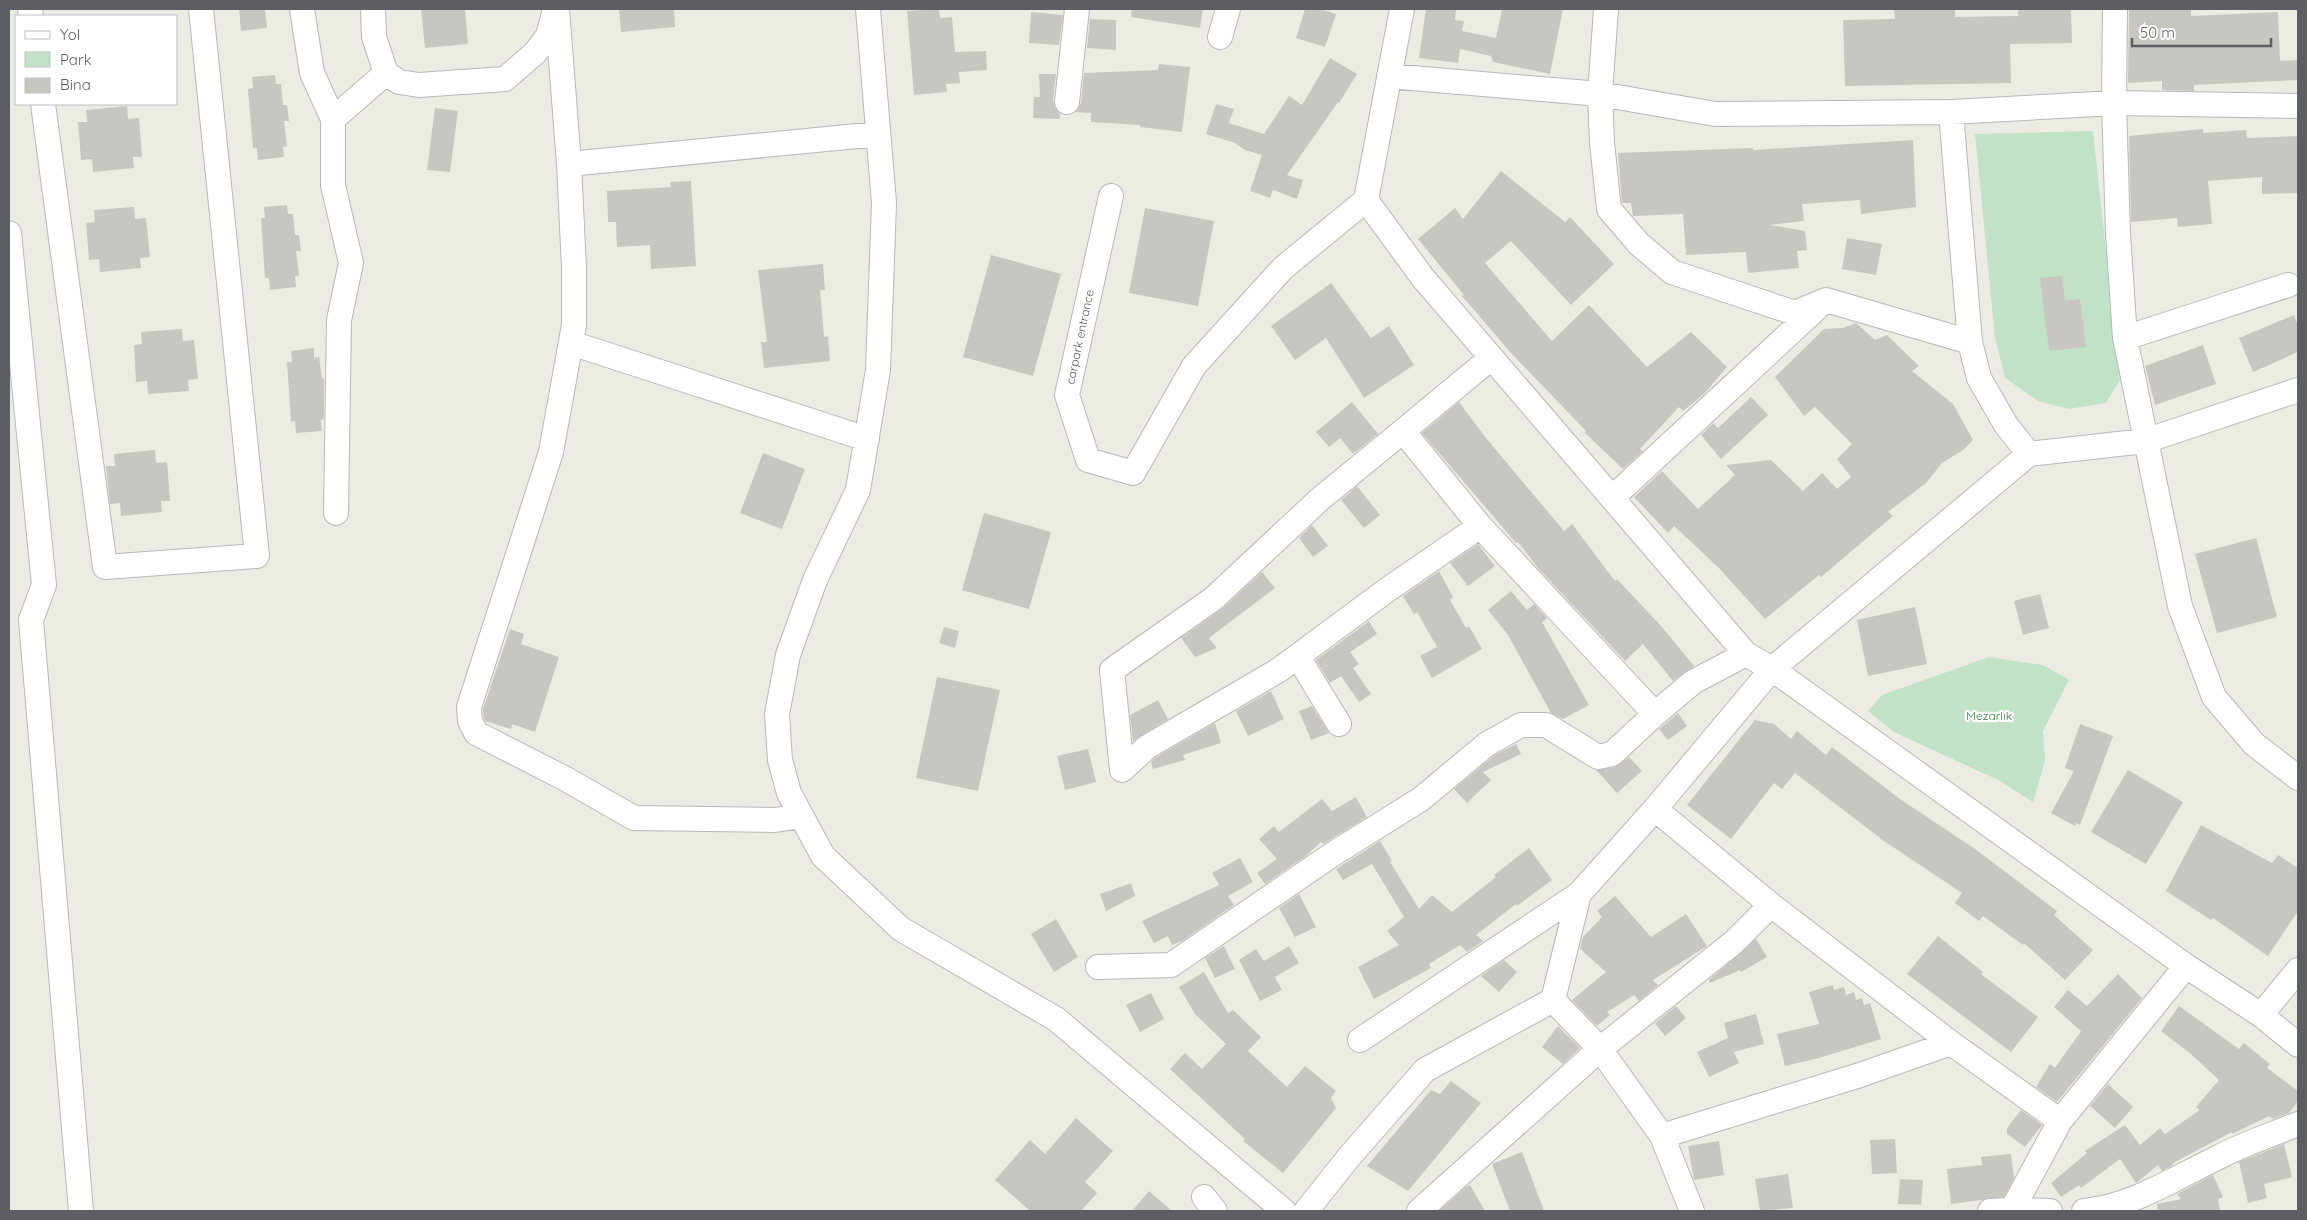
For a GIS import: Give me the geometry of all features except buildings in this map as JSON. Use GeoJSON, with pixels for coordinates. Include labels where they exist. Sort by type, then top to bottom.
{"type":"FeatureCollection","features":[{"type":"Feature","properties":{"kind":"street"},"geometry":{"type":"LineString","coordinates":[[43,105],[105,567],[257,556],[202,9]]}},
{"type":"Feature","properties":{"kind":"street"},"geometry":{"type":"LineString","coordinates":[[302,9],[312,73],[332,119],[333,185],[351,263],[339,320],[336,513]]}},
{"type":"Feature","properties":{"kind":"street"},"geometry":{"type":"LineString","coordinates":[[373,9],[374,38],[386,73],[399,82],[419,85],[505,79],[535,53],[548,36],[556,9]]}},
{"type":"Feature","properties":{"kind":"street"},"geometry":{"type":"LineString","coordinates":[[556,9],[569,164],[574,268],[574,325],[551,452],[469,707],[470,721],[476,733],[564,778],[634,818],[775,820],[801,816]]}},
{"type":"Feature","properties":{"kind":"street"},"geometry":{"type":"LineString","coordinates":[[868,9],[884,203],[878,370],[858,490],[815,580],[788,655],[777,714],[780,760],[788,793],[824,856],[902,929],[1056,1019],[1284,1211]]}},
{"type":"Feature","properties":{"kind":"street"},"geometry":{"type":"LineString","coordinates":[[1066,102],[1077,9]]}},
{"type":"Feature","properties":{"kind":"street"},"geometry":{"type":"LineString","coordinates":[[1220,37],[1228,9]]}},
{"type":"Feature","properties":{"kind":"street"},"geometry":{"type":"LineString","coordinates":[[1402,9],[1366,200],[1423,278],[1746,654],[1772,669],[2186,966],[2261,1015],[2298,1045]]}},
{"type":"Feature","properties":{"kind":"street"},"geometry":{"type":"LineString","coordinates":[[1606,9],[1600,94],[1602,143],[1609,209],[1639,244],[1672,272],[1795,313],[1826,300],[1970,342]]}},
{"type":"Feature","properties":{"kind":"street"},"geometry":{"type":"LineString","coordinates":[[2115,9],[2114,102],[2125,338],[2180,606],[2214,697],[2254,744],[2298,778]]}},
{"type":"Feature","properties":{"kind":"street"},"geometry":{"type":"LineString","coordinates":[[332,119],[386,73]]}},
{"type":"Feature","properties":{"kind":"street"},"geometry":{"type":"LineString","coordinates":[[1389,76],[1600,94],[1715,114],[1951,112],[2114,102],[2298,106]]}},
{"type":"Feature","properties":{"kind":"street"},"geometry":{"type":"LineString","coordinates":[[1951,112],[1970,342],[1979,378],[2006,425],[2029,454]]}},
{"type":"Feature","properties":{"kind":"street"},"geometry":{"type":"LineString","coordinates":[[569,164],[878,134]]}},
{"type":"Feature","properties":{"kind":"street","name":"carpark entrance"},"geometry":{"type":"LineString","coordinates":[[1111,196],[1067,395],[1088,460],[1133,473],[1194,366],[1283,268],[1366,200]]}},
{"type":"Feature","properties":{"kind":"street"},"geometry":{"type":"LineString","coordinates":[[9,233],[44,584],[31,620],[81,1211]]}},
{"type":"Feature","properties":{"kind":"street"},"geometry":{"type":"LineString","coordinates":[[2125,338],[2288,285]]}},
{"type":"Feature","properties":{"kind":"street"},"geometry":{"type":"LineString","coordinates":[[1612,498],[1826,300]]}},
{"type":"Feature","properties":{"kind":"street"},"geometry":{"type":"LineString","coordinates":[[571,344],[867,439]]}},
{"type":"Feature","properties":{"kind":"street"},"geometry":{"type":"LineString","coordinates":[[1480,526],[1387,590],[1279,670],[1147,747],[1122,770],[1112,670],[1213,599],[1320,499],[1491,358]]}},
{"type":"Feature","properties":{"kind":"street"},"geometry":{"type":"LineString","coordinates":[[1360,1040],[1579,894],[1655,809],[1772,669],[2029,454],[2145,441],[2298,390]]}},
{"type":"Feature","properties":{"kind":"street"},"geometry":{"type":"LineString","coordinates":[[1403,431],[1480,526],[1655,714]]}},
{"type":"Feature","properties":{"kind":"street"},"geometry":{"type":"LineString","coordinates":[[1098,967],[1171,965],[1334,854],[1421,799],[1488,744],[1520,725],[1546,725],[1598,757],[1612,754],[1693,682],[1746,654]]}},
{"type":"Feature","properties":{"kind":"street"},"geometry":{"type":"LineString","coordinates":[[1298,657],[1339,724]]}},
{"type":"Feature","properties":{"kind":"street"},"geometry":{"type":"LineString","coordinates":[[1655,809],[1771,905],[1951,1043],[2060,1121]]}},
{"type":"Feature","properties":{"kind":"street"},"geometry":{"type":"LineString","coordinates":[[1306,1211],[1349,1156],[1425,1070],[1553,1000],[1579,894]]}},
{"type":"Feature","properties":{"kind":"street"},"geometry":{"type":"LineString","coordinates":[[1419,1211],[1600,1049],[1734,942],[1771,905]]}},
{"type":"Feature","properties":{"kind":"street"},"geometry":{"type":"LineString","coordinates":[[2001,1210],[2060,1121],[2186,966]]}},
{"type":"Feature","properties":{"kind":"street"},"geometry":{"type":"LineString","coordinates":[[2261,1015],[2298,970]]}},
{"type":"Feature","properties":{"kind":"street"},"geometry":{"type":"LineString","coordinates":[[1553,1000],[1600,1049],[1662,1136],[1692,1211]]}},
{"type":"Feature","properties":{"kind":"street"},"geometry":{"type":"LineString","coordinates":[[1662,1136],[1860,1075],[1951,1043]]}},
{"type":"Feature","properties":{"kind":"street"},"geometry":{"type":"LineString","coordinates":[[2084,1211],[2102,1209],[2148,1195],[2217,1157],[2298,1124]]}},
{"type":"Feature","properties":{"kind":"street"},"geometry":{"type":"LineString","coordinates":[[2001,1210],[2050,1211]]}},
{"type":"Feature","properties":{"kind":"green space"},"geometry":{"type":"Polygon","coordinates":[[[2093,131],[2120,380],[2106,403],[2069,409],[2038,401],[2005,378],[1995,338],[1975,134],[2093,131]]]}},
{"type":"Feature","properties":{"kind":"green space","name":"Mezarlık"},"geometry":{"type":"Polygon","coordinates":[[[1989,657],[2043,665],[2069,680],[2043,731],[2045,761],[2033,802],[1998,780],[1894,732],[1868,711],[1882,695],[1989,657]]]}}]}
